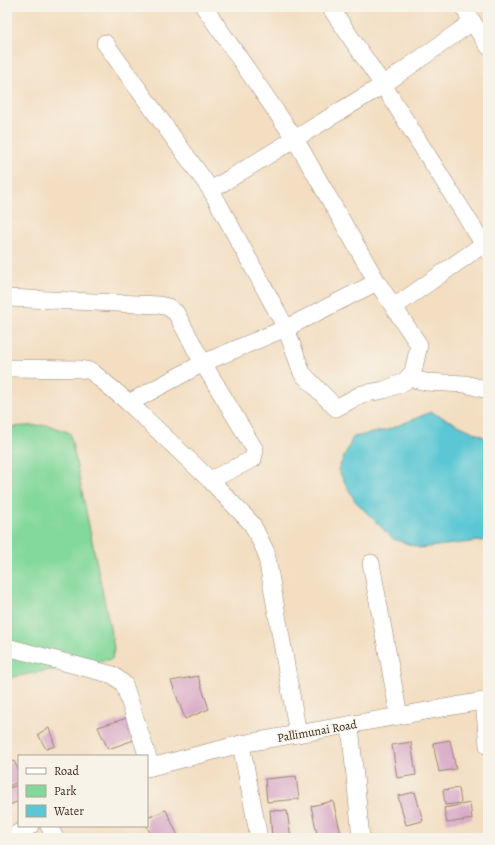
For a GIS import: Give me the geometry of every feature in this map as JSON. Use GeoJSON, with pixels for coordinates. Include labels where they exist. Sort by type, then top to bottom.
{"type":"FeatureCollection","features":[{"type":"Feature","properties":{"kind":"street"},"geometry":{"type":"LineString","coordinates":[[105,42],[210,190],[286,328],[302,373],[342,404],[362,394],[384,390],[406,380],[413,372],[419,345],[377,282],[295,139],[204,7]]}},
{"type":"Feature","properties":{"kind":"street"},"geometry":{"type":"LineString","coordinates":[[330,7],[383,84],[486,245],[394,307]]}},
{"type":"Feature","properties":{"kind":"street"},"geometry":{"type":"LineString","coordinates":[[463,7],[488,46]]}},
{"type":"Feature","properties":{"kind":"street"},"geometry":{"type":"LineString","coordinates":[[210,190],[383,84],[472,22]]}},
{"type":"Feature","properties":{"kind":"street"},"geometry":{"type":"LineString","coordinates":[[129,403],[203,363],[286,328],[377,282]]}},
{"type":"Feature","properties":{"kind":"street"},"geometry":{"type":"LineString","coordinates":[[7,298],[168,307],[176,313],[203,363],[255,450],[253,459],[210,480]]}},
{"type":"Feature","properties":{"kind":"street"},"geometry":{"type":"LineString","coordinates":[[7,368],[80,369],[91,371],[129,403],[210,480],[252,524],[266,552],[298,734]]}},
{"type":"Feature","properties":{"kind":"street"},"geometry":{"type":"LineString","coordinates":[[406,380],[464,384],[488,390]]}},
{"type":"Feature","properties":{"kind":"street"},"geometry":{"type":"LineString","coordinates":[[371,563],[399,716]]}},
{"type":"Feature","properties":{"kind":"street"},"geometry":{"type":"LineString","coordinates":[[7,647],[113,675],[124,684],[145,755]]}},
{"type":"Feature","properties":{"kind":"street"},"geometry":{"type":"LineString","coordinates":[[486,700],[488,746]]}},
{"type":"Feature","properties":{"kind":"street","name":"Pallimunai Road"},"geometry":{"type":"LineString","coordinates":[[149,767],[241,744],[486,700]]}},
{"type":"Feature","properties":{"kind":"street"},"geometry":{"type":"LineString","coordinates":[[350,725],[361,838]]}},
{"type":"Feature","properties":{"kind":"street"},"geometry":{"type":"LineString","coordinates":[[241,744],[259,838]]}},
{"type":"Feature","properties":{"kind":"street"},"geometry":{"type":"LineString","coordinates":[[10,838],[28,827]]}},
{"type":"Feature","properties":{"kind":"street"},"geometry":{"type":"LineString","coordinates":[[50,827],[55,838]]}},
{"type":"Feature","properties":{"kind":"green space"},"geometry":{"type":"Polygon","coordinates":[[[48,425],[70,433],[114,648],[112,659],[7,678],[7,427],[48,425]]]}},
{"type":"Feature","properties":{"kind":"water"},"geometry":{"type":"Polygon","coordinates":[[[431,412],[488,439],[488,540],[420,548],[393,539],[355,501],[338,470],[353,437],[387,430],[431,412]]]}},
{"type":"Feature","properties":{"kind":"building"},"geometry":{"type":"Polygon","coordinates":[[[198,676],[209,709],[185,719],[171,681],[198,676]]]}},
{"type":"Feature","properties":{"kind":"building"},"geometry":{"type":"Polygon","coordinates":[[[127,718],[134,740],[108,749],[98,727],[127,718]]]}},
{"type":"Feature","properties":{"kind":"building"},"geometry":{"type":"Polygon","coordinates":[[[49,728],[55,746],[46,749],[38,734],[49,728]]]}},
{"type":"Feature","properties":{"kind":"building"},"geometry":{"type":"Polygon","coordinates":[[[450,740],[456,769],[439,772],[433,743],[450,740]]]}},
{"type":"Feature","properties":{"kind":"building"},"geometry":{"type":"Polygon","coordinates":[[[411,742],[416,775],[397,778],[392,745],[411,742]]]}},
{"type":"Feature","properties":{"kind":"building"},"geometry":{"type":"Polygon","coordinates":[[[14,761],[18,769],[18,782],[7,787],[7,764],[14,761]]]}},
{"type":"Feature","properties":{"kind":"building"},"geometry":{"type":"Polygon","coordinates":[[[296,776],[299,799],[267,802],[265,779],[296,776]]]}},
{"type":"Feature","properties":{"kind":"building"},"geometry":{"type":"Polygon","coordinates":[[[18,784],[18,801],[7,806],[7,789],[18,784]]]}},
{"type":"Feature","properties":{"kind":"building"},"geometry":{"type":"Polygon","coordinates":[[[459,788],[461,803],[445,805],[443,790],[459,788]]]}},
{"type":"Feature","properties":{"kind":"building"},"geometry":{"type":"Polygon","coordinates":[[[415,792],[423,821],[406,825],[398,796],[415,792]]]}},
{"type":"Feature","properties":{"kind":"building"},"geometry":{"type":"Polygon","coordinates":[[[333,801],[341,834],[318,838],[311,806],[333,801]]]}},
{"type":"Feature","properties":{"kind":"building"},"geometry":{"type":"Polygon","coordinates":[[[470,803],[472,819],[447,823],[444,808],[470,803]]]}},
{"type":"Feature","properties":{"kind":"building"},"geometry":{"type":"Polygon","coordinates":[[[166,810],[178,836],[173,838],[152,838],[147,827],[148,818],[166,810]]]}},
{"type":"Feature","properties":{"kind":"building"},"geometry":{"type":"Polygon","coordinates":[[[270,810],[287,811],[291,838],[272,838],[270,810]]]}}]}
